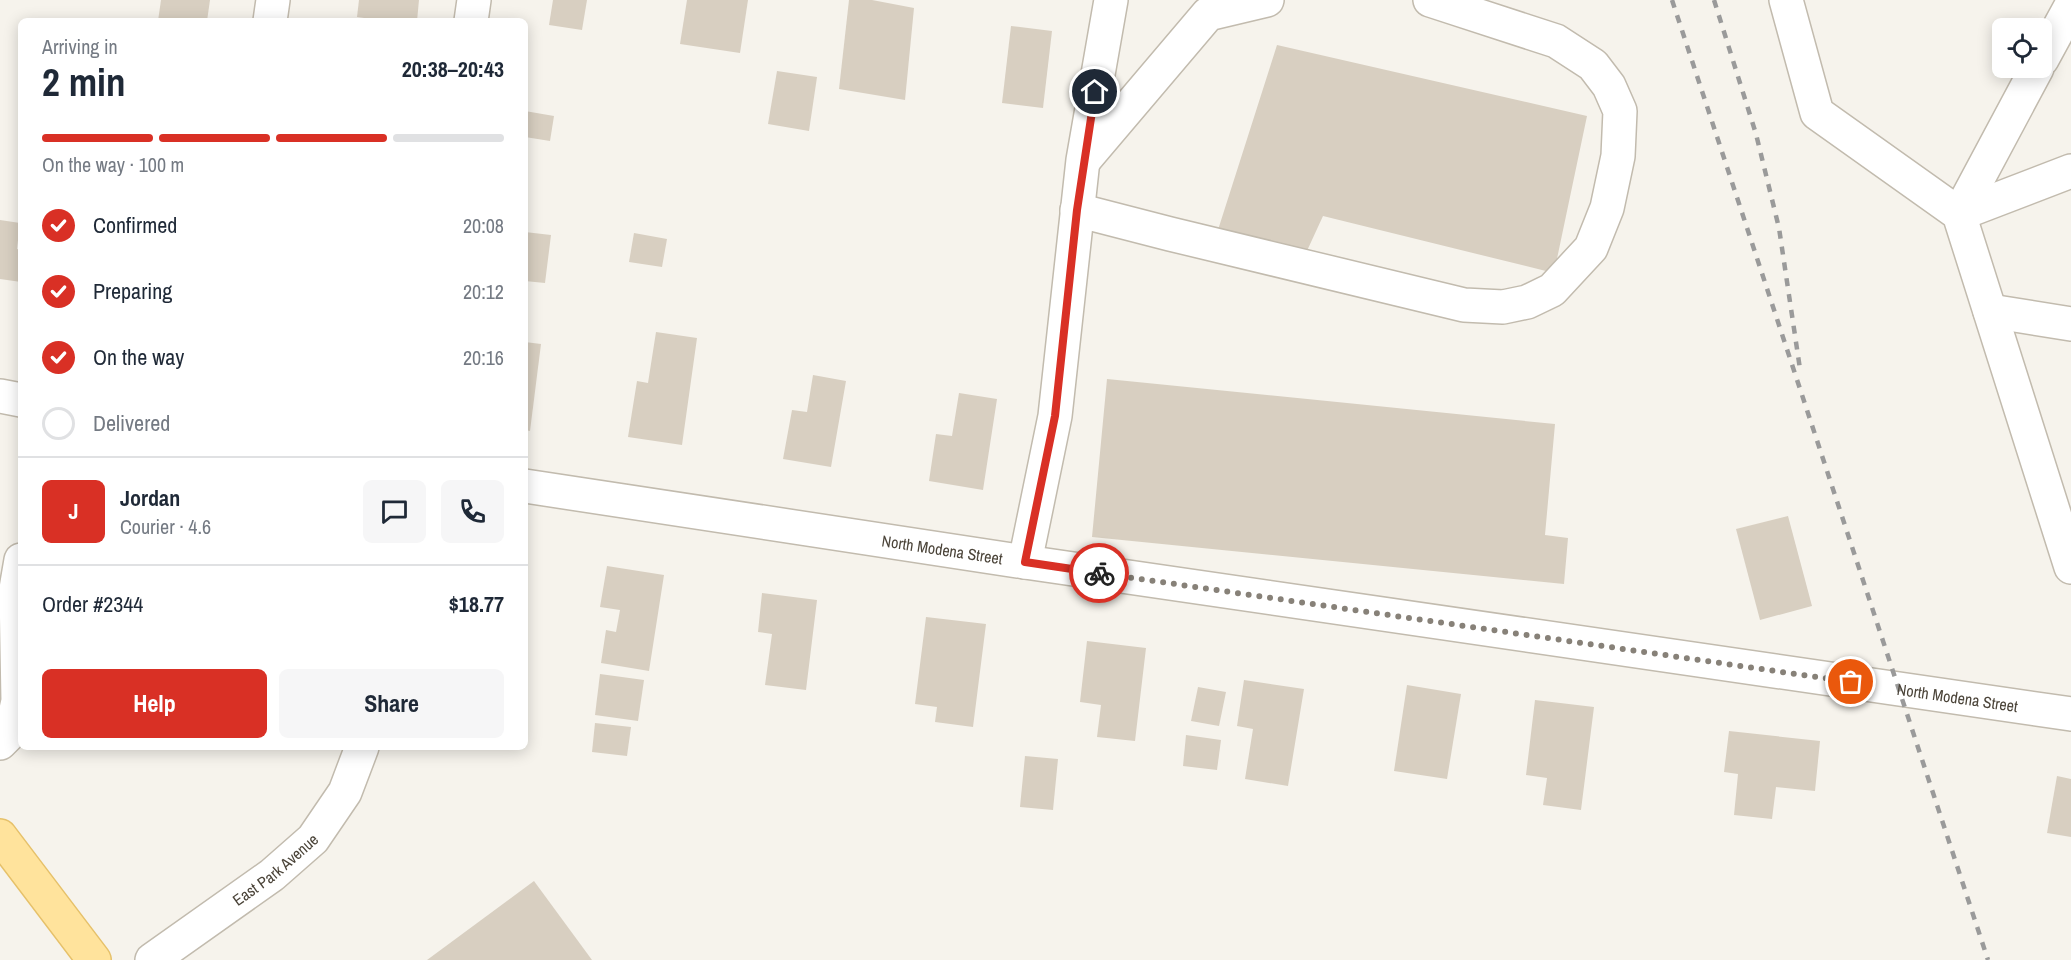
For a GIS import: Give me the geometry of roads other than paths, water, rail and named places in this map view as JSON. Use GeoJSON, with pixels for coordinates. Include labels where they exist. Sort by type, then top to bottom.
{"type":"FeatureCollection","features":[{"type":"Feature","properties":{"kind":"main road"},"geometry":{"type":"LineString","coordinates":[[0,836],[94,960]]}},
{"type":"Feature","properties":{"kind":"street"},"geometry":{"type":"LineString","coordinates":[[270,18],[273,0]]}},
{"type":"Feature","properties":{"kind":"street"},"geometry":{"type":"LineString","coordinates":[[471,18],[474,0]]}},
{"type":"Feature","properties":{"kind":"street"},"geometry":{"type":"LineString","coordinates":[[1025,562],[1055,416],[1083,160],[1111,0]]}},
{"type":"Feature","properties":{"kind":"street"},"geometry":{"type":"LineString","coordinates":[[1083,160],[1208,14],[1267,0]]}},
{"type":"Feature","properties":{"kind":"street"},"geometry":{"type":"LineString","coordinates":[[1077,210],[1464,305],[1503,307],[1527,302],[1552,290],[1591,248],[1607,208],[1618,156],[1620,111],[1610,86],[1593,65],[1556,41],[1430,0]]}},
{"type":"Feature","properties":{"kind":"street"},"geometry":{"type":"LineString","coordinates":[[1786,0],[1817,113],[1959,214],[1990,310],[2056,477],[2071,567]]}},
{"type":"Feature","properties":{"kind":"street"},"geometry":{"type":"LineString","coordinates":[[2052,41],[2071,6]]}},
{"type":"Feature","properties":{"kind":"street"},"geometry":{"type":"LineString","coordinates":[[1959,214],[2032,78]]}},
{"type":"Feature","properties":{"kind":"street"},"geometry":{"type":"LineString","coordinates":[[1959,214],[2071,171]]}},
{"type":"Feature","properties":{"kind":"street"},"geometry":{"type":"LineString","coordinates":[[1990,310],[2071,324]]}},
{"type":"Feature","properties":{"kind":"street"},"geometry":{"type":"LineString","coordinates":[[0,396],[18,399]]}},
{"type":"Feature","properties":{"kind":"street","name":"North Modena Street"},"geometry":{"type":"LineString","coordinates":[[528,486],[1025,562],[2071,714]]}},
{"type":"Feature","properties":{"kind":"street"},"geometry":{"type":"LineString","coordinates":[[0,743],[11,732],[18,701],[16,589],[18,577]]}},
{"type":"Feature","properties":{"kind":"street","name":"East Park Avenue"},"geometry":{"type":"LineString","coordinates":[[152,960],[272,876],[313,838],[345,792],[361,750]]}},
{"type":"Feature","properties":{"kind":"railway"},"geometry":{"type":"LineString","coordinates":[[1672,0],[1988,960]]}},
{"type":"Feature","properties":{"kind":"railway"},"geometry":{"type":"LineString","coordinates":[[1714,0],[1756,134],[1779,228],[1800,369]]}}]}
